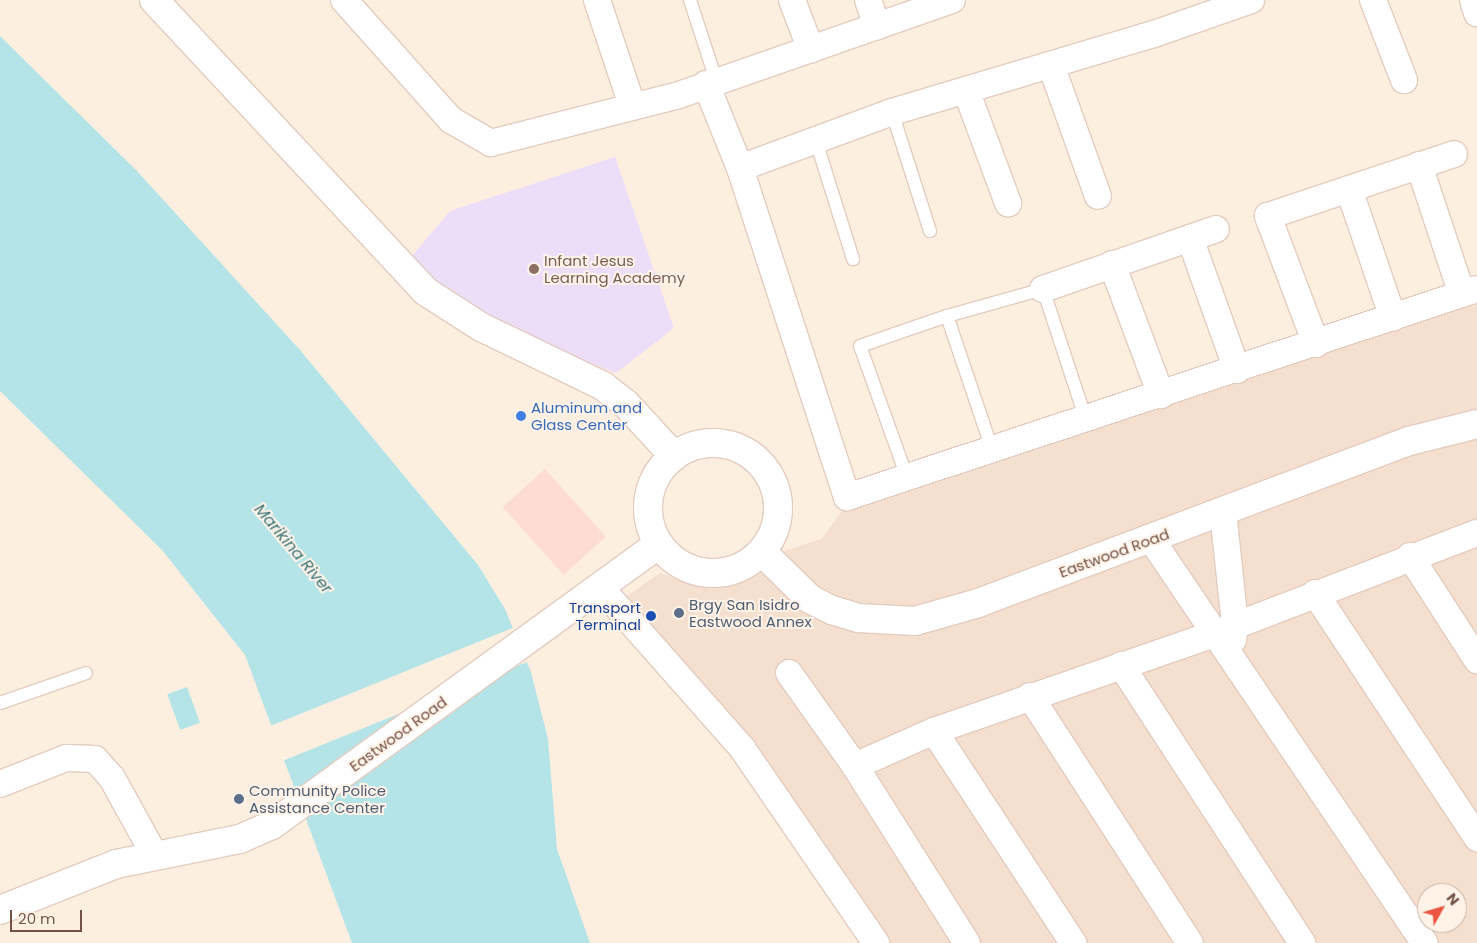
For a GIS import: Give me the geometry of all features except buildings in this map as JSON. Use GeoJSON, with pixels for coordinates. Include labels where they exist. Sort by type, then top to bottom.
{"type":"FeatureCollection","features":[{"type":"Feature","properties":{"kind":"main road"},"geometry":{"type":"LineString","coordinates":[[154,0],[425,290],[481,327],[603,386],[626,404],[674,456]]}},
{"type":"Feature","properties":{"kind":"main road","name":"Eastwood Road"},"geometry":{"type":"LineString","coordinates":[[762,552],[810,599],[832,610],[889,622],[942,615],[1151,540],[1431,433],[1477,424]]}},
{"type":"Feature","properties":{"kind":"main road"},"geometry":{"type":"LineString","coordinates":[[704,443],[721,444],[752,456],[764,467],[773,482],[778,514],[762,552],[740,568],[704,573],[686,567],[659,544],[648,513],[649,497],[654,482],[674,456],[704,443]]}},
{"type":"Feature","properties":{"kind":"main road","name":"Eastwood Road"},"geometry":{"type":"LineString","coordinates":[[0,910],[84,875],[155,856],[240,839],[286,816],[659,544]]}},
{"type":"Feature","properties":{"kind":"street"},"geometry":{"type":"LineString","coordinates":[[344,0],[451,120],[491,143],[711,82],[811,50],[948,1]]}},
{"type":"Feature","properties":{"kind":"street"},"geometry":{"type":"LineString","coordinates":[[597,0],[632,105]]}},
{"type":"Feature","properties":{"kind":"street"},"geometry":{"type":"LineString","coordinates":[[792,0],[811,50]]}},
{"type":"Feature","properties":{"kind":"street"},"geometry":{"type":"LineString","coordinates":[[868,0],[877,26]]}},
{"type":"Feature","properties":{"kind":"street"},"geometry":{"type":"LineString","coordinates":[[740,168],[892,112],[1051,64],[1251,0]]}},
{"type":"Feature","properties":{"kind":"street"},"geometry":{"type":"LineString","coordinates":[[1373,0],[1404,80]]}},
{"type":"Feature","properties":{"kind":"street"},"geometry":{"type":"LineString","coordinates":[[1051,64],[1098,196]]}},
{"type":"Feature","properties":{"kind":"street"},"geometry":{"type":"LineString","coordinates":[[711,82],[847,498],[993,452],[1470,292],[1419,166]]}},
{"type":"Feature","properties":{"kind":"street"},"geometry":{"type":"LineString","coordinates":[[966,90],[1008,203]]}},
{"type":"Feature","properties":{"kind":"street"},"geometry":{"type":"LineString","coordinates":[[1316,344],[1268,216],[1454,154]]}},
{"type":"Feature","properties":{"kind":"street"},"geometry":{"type":"LineString","coordinates":[[1349,189],[1393,318]]}},
{"type":"Feature","properties":{"kind":"street"},"geometry":{"type":"LineString","coordinates":[[1042,289],[1216,229]]}},
{"type":"Feature","properties":{"kind":"street"},"geometry":{"type":"LineString","coordinates":[[1190,238],[1237,370]]}},
{"type":"Feature","properties":{"kind":"street"},"geometry":{"type":"LineString","coordinates":[[1112,264],[1161,395]]}},
{"type":"Feature","properties":{"kind":"street"},"geometry":{"type":"LineString","coordinates":[[1223,512],[1235,624],[1231,656]]}},
{"type":"Feature","properties":{"kind":"street"},"geometry":{"type":"LineString","coordinates":[[855,766],[934,731],[1030,696],[1211,635],[1410,556],[1477,533]]}},
{"type":"Feature","properties":{"kind":"street"},"geometry":{"type":"LineString","coordinates":[[1151,540],[1211,635],[1231,656],[1425,943]]}},
{"type":"Feature","properties":{"kind":"street"},"geometry":{"type":"LineString","coordinates":[[1410,556],[1477,660]]}},
{"type":"Feature","properties":{"kind":"street"},"geometry":{"type":"LineString","coordinates":[[600,587],[742,748],[876,943]]}},
{"type":"Feature","properties":{"kind":"street"},"geometry":{"type":"LineString","coordinates":[[1315,593],[1477,838]]}},
{"type":"Feature","properties":{"kind":"street"},"geometry":{"type":"LineString","coordinates":[[1121,665],[1302,943]]}},
{"type":"Feature","properties":{"kind":"street"},"geometry":{"type":"LineString","coordinates":[[789,673],[855,766],[967,943]]}},
{"type":"Feature","properties":{"kind":"street"},"geometry":{"type":"LineString","coordinates":[[1030,696],[1190,943]]}},
{"type":"Feature","properties":{"kind":"street"},"geometry":{"type":"LineString","coordinates":[[934,731],[1073,943]]}},
{"type":"Feature","properties":{"kind":"street"},"geometry":{"type":"LineString","coordinates":[[0,784],[66,758],[95,759],[112,778],[155,856]]}},
{"type":"Feature","properties":{"kind":"lane"},"geometry":{"type":"LineString","coordinates":[[690,0],[711,82]]}},
{"type":"Feature","properties":{"kind":"lane"},"geometry":{"type":"LineString","coordinates":[[892,112],[930,231]]}},
{"type":"Feature","properties":{"kind":"lane"},"geometry":{"type":"LineString","coordinates":[[816,140],[853,259]]}},
{"type":"Feature","properties":{"kind":"lane"},"geometry":{"type":"LineString","coordinates":[[908,480],[860,346],[947,316],[1042,289],[1086,420]]}},
{"type":"Feature","properties":{"kind":"lane"},"geometry":{"type":"LineString","coordinates":[[947,316],[993,452]]}},
{"type":"Feature","properties":{"kind":"lane"},"geometry":{"type":"LineString","coordinates":[[0,703],[86,673]]}},
{"type":"Feature","properties":{"kind":"shaded area","name":"Infant Jesus Learning Academy"},"geometry":{"type":"Polygon","coordinates":[[[615,157],[674,328],[616,373],[515,333],[420,277],[408,261],[450,211],[615,157]]]}},
{"type":"Feature","properties":{"kind":"shaded area"},"geometry":{"type":"Polygon","coordinates":[[[1477,297],[1477,943],[864,943],[620,601],[660,573],[688,583],[821,539],[843,510],[1477,297]]]}},
{"type":"Feature","properties":{"kind":"shaded area"},"geometry":{"type":"Polygon","coordinates":[[[545,469],[606,537],[564,575],[503,507],[545,469]]]}},
{"type":"Feature","properties":{"kind":"water","name":"Marikina River"},"geometry":{"type":"Polygon","coordinates":[[[0,36],[137,171],[300,350],[478,565],[505,609],[531,672],[548,739],[557,849],[590,943],[352,943],[245,655],[162,550],[0,391],[0,36]]]}},
{"type":"Feature","properties":{"kind":"water"},"geometry":{"type":"Polygon","coordinates":[[[187,687],[200,723],[180,730],[167,694],[187,687]]]}},
{"type":"Feature","properties":{"kind":"pier"},"geometry":{"type":"Polygon","coordinates":[[[515,627],[529,661],[273,765],[259,730],[515,627]]]}},
{"type":"Feature","properties":{"kind":"place","name":"Infant Jesus Learning Academy"},"geometry":{"type":"Point","coordinates":[534,269]}},
{"type":"Feature","properties":{"kind":"place","name":"Aluminum and Glass Center"},"geometry":{"type":"Point","coordinates":[521,416]}},
{"type":"Feature","properties":{"kind":"place","name":"Brgy San Isidro Eastwood Annex"},"geometry":{"type":"Point","coordinates":[679,613]}},
{"type":"Feature","properties":{"kind":"place","name":"Transport Terminal"},"geometry":{"type":"Point","coordinates":[651,616]}},
{"type":"Feature","properties":{"kind":"place","name":"Community Police Assistance Center"},"geometry":{"type":"Point","coordinates":[239,799]}}]}
